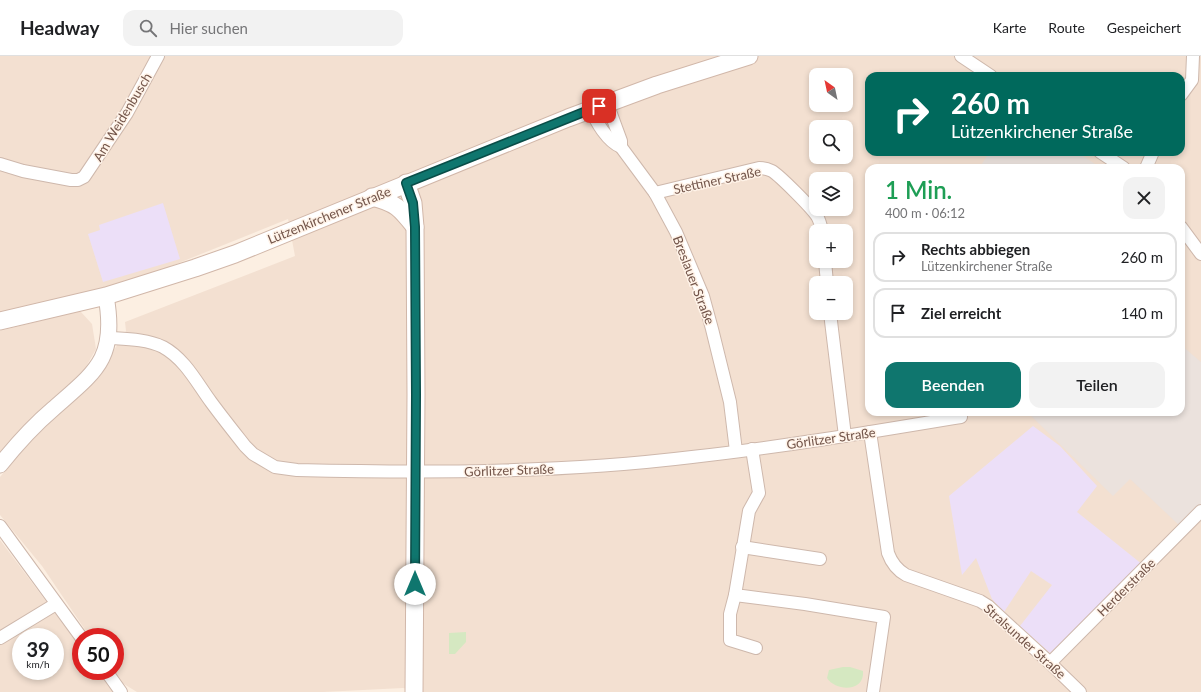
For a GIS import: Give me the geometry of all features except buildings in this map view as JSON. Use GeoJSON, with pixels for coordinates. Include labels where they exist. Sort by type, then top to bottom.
{"type":"FeatureCollection","features":[{"type":"Feature","properties":{"kind":"main road","name":"Lützenkirchener Straße"},"geometry":{"type":"LineString","coordinates":[[0,321],[106,296],[228,256],[591,109],[657,85],[749,56]]}},
{"type":"Feature","properties":{"kind":"main road"},"geometry":{"type":"LineString","coordinates":[[406,183],[413,203],[415,227],[414,692]]}},
{"type":"Feature","properties":{"kind":"main road"},"geometry":{"type":"LineString","coordinates":[[372,197],[387,201],[397,206],[415,227]]}},
{"type":"Feature","properties":{"kind":"street","name":"Am Weidenbusch"},"geometry":{"type":"LineString","coordinates":[[0,164],[23,171],[71,180],[78,180],[84,177],[127,113],[158,56]]}},
{"type":"Feature","properties":{"kind":"street"},"geometry":{"type":"LineString","coordinates":[[961,56],[985,72]]}},
{"type":"Feature","properties":{"kind":"street"},"geometry":{"type":"LineString","coordinates":[[1185,91],[1196,80],[1194,56]]}},
{"type":"Feature","properties":{"kind":"street","name":"Breslauer Straße"},"geometry":{"type":"LineString","coordinates":[[607,103],[621,141],[621,147]]}},
{"type":"Feature","properties":{"kind":"street","name":"Breslauer Straße"},"geometry":{"type":"LineString","coordinates":[[591,109],[595,118],[614,144],[621,147],[655,193],[676,232],[703,296],[712,328],[730,402],[736,451]]}},
{"type":"Feature","properties":{"kind":"street"},"geometry":{"type":"LineString","coordinates":[[1106,156],[1118,164]]}},
{"type":"Feature","properties":{"kind":"street","name":"Stettiner Straße"},"geometry":{"type":"LineString","coordinates":[[655,193],[759,168],[766,169],[771,170],[777,175],[817,216],[820,224]]}},
{"type":"Feature","properties":{"kind":"street"},"geometry":{"type":"LineString","coordinates":[[1185,232],[1201,254]]}},
{"type":"Feature","properties":{"kind":"street"},"geometry":{"type":"LineString","coordinates":[[0,465],[24,436],[91,375],[100,363],[109,338],[110,316],[106,296]]}},
{"type":"Feature","properties":{"kind":"street"},"geometry":{"type":"LineString","coordinates":[[831,320],[845,436]]}},
{"type":"Feature","properties":{"kind":"street","name":"Görlitzer Straße"},"geometry":{"type":"LineString","coordinates":[[109,338],[149,342],[162,347],[178,358],[245,446],[253,454],[275,468],[297,470],[415,472],[471,472],[561,468],[692,457],[845,436],[961,417]]}},
{"type":"Feature","properties":{"kind":"street","name":"Stralsunder Straße"},"geometry":{"type":"LineString","coordinates":[[870,432],[888,553],[894,566],[906,575],[980,601],[988,606],[1080,692]]}},
{"type":"Feature","properties":{"kind":"street"},"geometry":{"type":"LineString","coordinates":[[752,449],[759,493],[749,511],[735,595],[730,614],[730,640],[756,648]]}},
{"type":"Feature","properties":{"kind":"street","name":"Herderstraße"},"geometry":{"type":"LineString","coordinates":[[1050,663],[1201,511]]}},
{"type":"Feature","properties":{"kind":"street"},"geometry":{"type":"LineString","coordinates":[[0,526],[74,628]]}},
{"type":"Feature","properties":{"kind":"street"},"geometry":{"type":"LineString","coordinates":[[742,547],[820,559]]}},
{"type":"Feature","properties":{"kind":"street"},"geometry":{"type":"LineString","coordinates":[[735,595],[805,604],[884,617],[873,692]]}},
{"type":"Feature","properties":{"kind":"street"},"geometry":{"type":"LineString","coordinates":[[0,638],[56,604]]}},
{"type":"Feature","properties":{"kind":"street"},"geometry":{"type":"LineString","coordinates":[[112,680],[121,692]]}},
{"type":"Feature","properties":{"kind":"shaded area"},"geometry":{"type":"Polygon","coordinates":[[[0,56],[1201,56],[1201,692],[421,692],[403,688],[323,692],[137,692],[118,680],[124,680],[124,628],[84,628],[42,566],[0,515],[0,477],[36,432],[99,374],[126,331],[125,322],[295,256],[288,219],[144,277],[0,316],[0,56]]]}},
{"type":"Feature","properties":{"kind":"shaded area"},"geometry":{"type":"Polygon","coordinates":[[[987,156],[1083,156],[1095,164],[982,164],[987,156]]]}},
{"type":"Feature","properties":{"kind":"shaded area"},"geometry":{"type":"Polygon","coordinates":[[[163,203],[180,259],[103,282],[88,234],[100,230],[99,225],[163,203]]]}},
{"type":"Feature","properties":{"kind":"shaded area"},"geometry":{"type":"Polygon","coordinates":[[[80,311],[92,324],[96,349],[83,372],[0,465],[0,331],[80,311]]]}},
{"type":"Feature","properties":{"kind":"shaded area"},"geometry":{"type":"Polygon","coordinates":[[[1185,348],[1201,362],[1201,507],[1181,527],[1130,479],[1113,496],[1031,416],[1185,416],[1185,348]]]}},
{"type":"Feature","properties":{"kind":"shaded area"},"geometry":{"type":"Polygon","coordinates":[[[1033,426],[1060,446],[1097,486],[1077,512],[1143,565],[1050,653],[1020,626],[1052,585],[1031,571],[1004,612],[992,599],[976,558],[962,575],[949,496],[1033,426]]]}},
{"type":"Feature","properties":{"kind":"shaded area"},"geometry":{"type":"Polygon","coordinates":[[[0,540],[72,636],[72,680],[105,680],[114,692],[0,692],[0,540]]]}},
{"type":"Feature","properties":{"kind":"green space"},"geometry":{"type":"Polygon","coordinates":[[[466,632],[466,642],[455,654],[449,654],[449,633],[466,632]]]}},
{"type":"Feature","properties":{"kind":"green space"},"geometry":{"type":"Polygon","coordinates":[[[850,667],[863,671],[862,678],[859,683],[849,688],[837,686],[831,683],[827,678],[829,670],[850,667]]]}},
{"type":"Feature","properties":{"kind":"route"},"geometry":{"type":"LineString","coordinates":[[415,584],[415,227],[412,195],[406,183],[599,106]]}}]}
